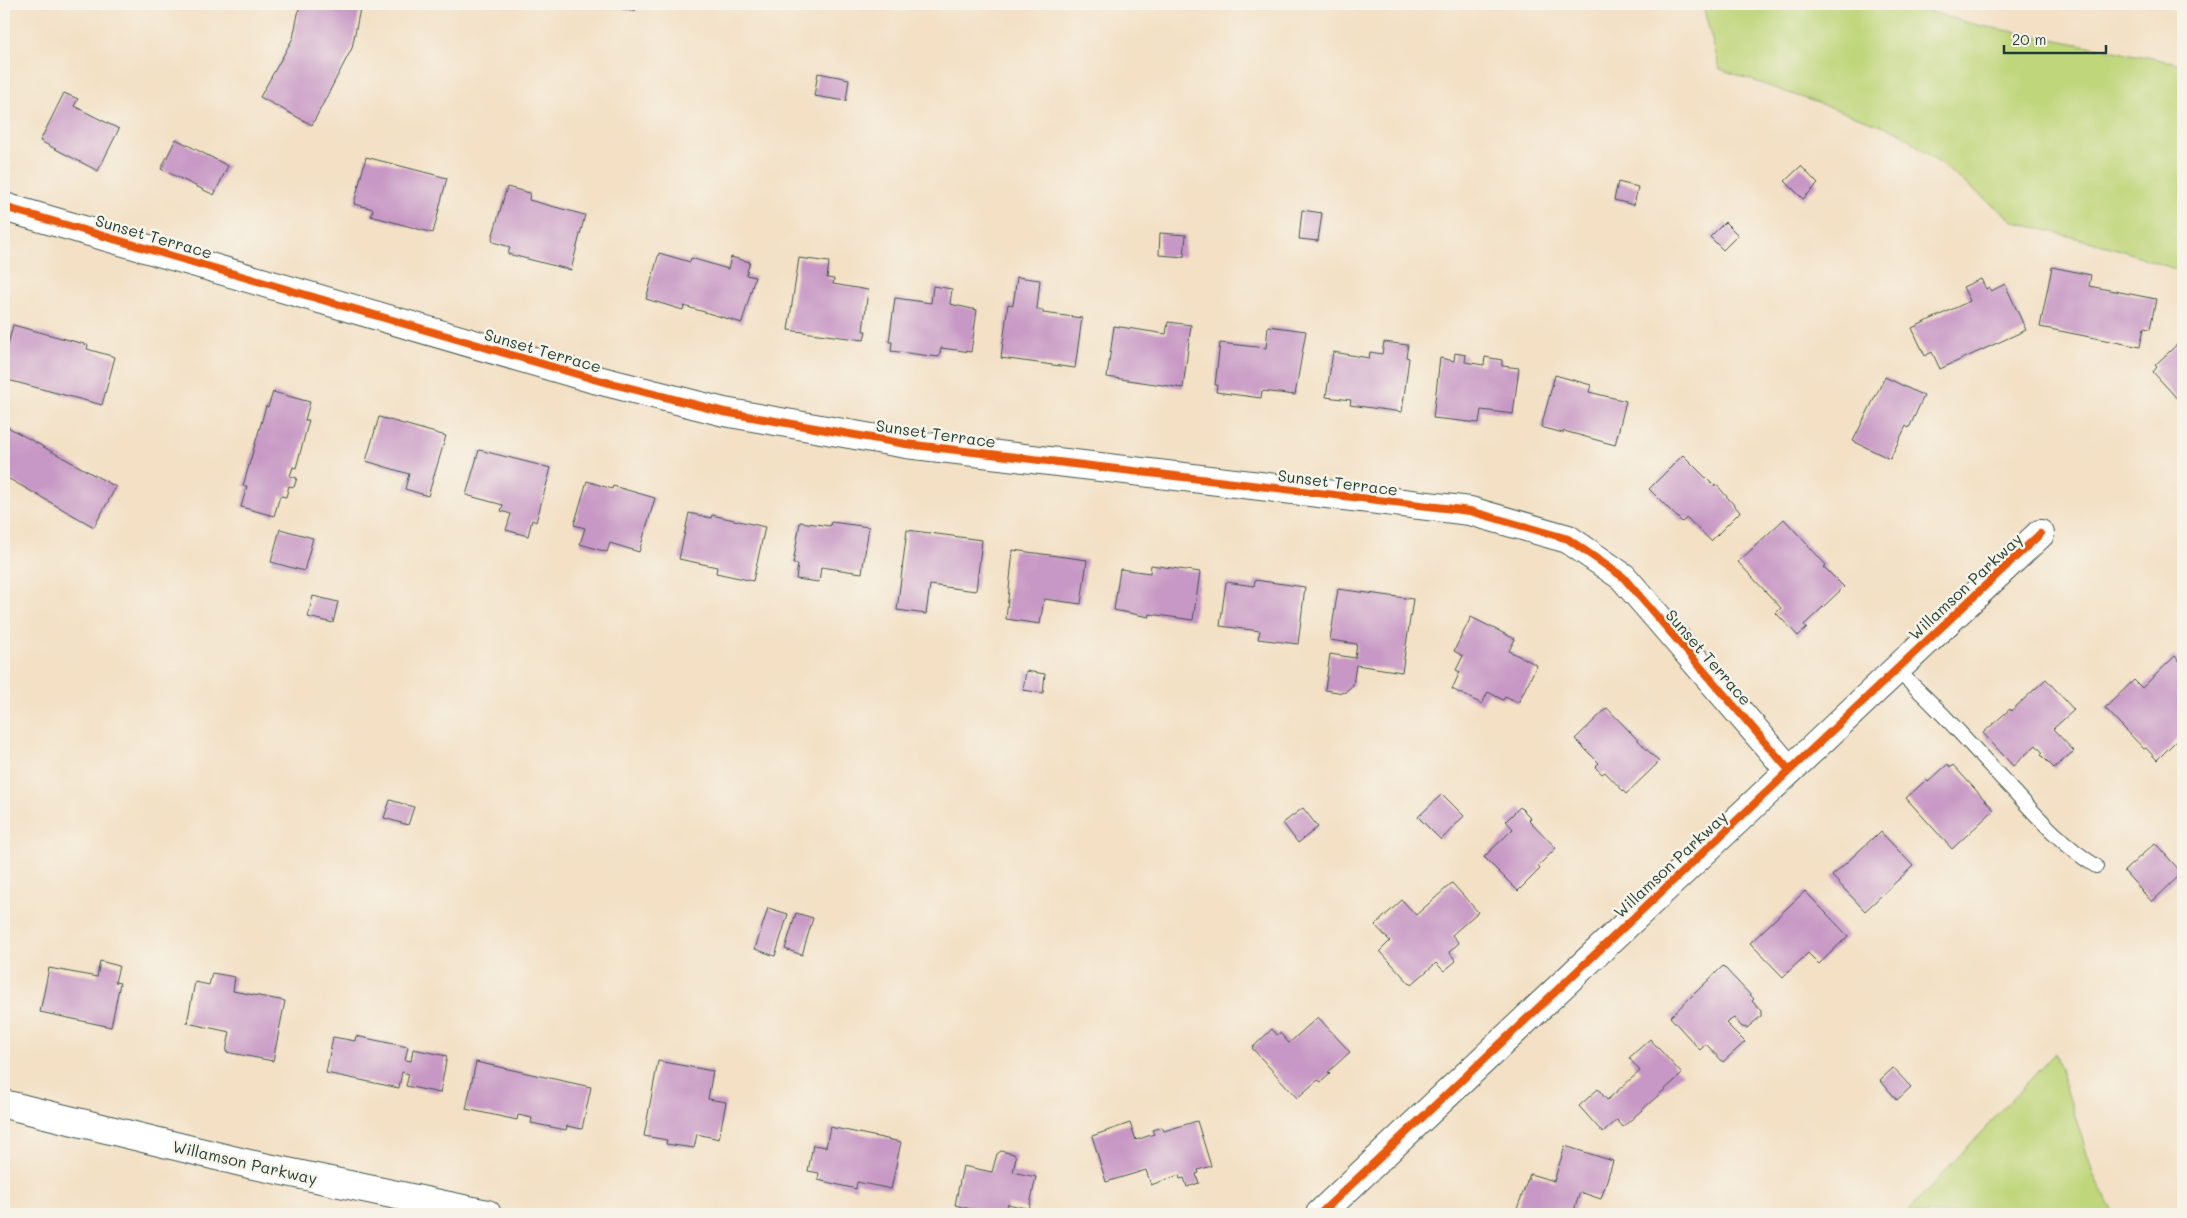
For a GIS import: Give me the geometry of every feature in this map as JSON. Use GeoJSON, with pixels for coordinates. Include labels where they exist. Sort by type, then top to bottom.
{"type":"FeatureCollection","features":[{"type":"Feature","properties":{"kind":"street","name":"Sunset Terrace"},"geometry":{"type":"LineString","coordinates":[[4,207],[594,379],[724,412],[906,444],[1470,511],[1568,539],[1623,577],[1789,770]]}},
{"type":"Feature","properties":{"kind":"street","name":"Willamson Parkway"},"geometry":{"type":"LineString","coordinates":[[1320,1214],[2040,534]]}},
{"type":"Feature","properties":{"kind":"street","name":"Willamson Parkway"},"geometry":{"type":"LineString","coordinates":[[4,1104],[249,1164],[487,1214]]}},
{"type":"Feature","properties":{"kind":"lane"},"geometry":{"type":"LineString","coordinates":[[1896,670],[1925,695],[2035,814],[2079,856],[2096,866]]}},
{"type":"Feature","properties":{"kind":"green space"},"geometry":{"type":"Polygon","coordinates":[[[1705,4],[1904,4],[1973,24],[2183,64],[2183,272],[2118,249],[2015,222],[1898,131],[1720,69],[1703,7],[1705,4]]]}},
{"type":"Feature","properties":{"kind":"green space"},"geometry":{"type":"Polygon","coordinates":[[[2055,1053],[2094,1176],[2113,1212],[2130,1214],[1905,1214],[2055,1053]]]}},
{"type":"Feature","properties":{"kind":"building"},"geometry":{"type":"Polygon","coordinates":[[[300,4],[361,4],[352,48],[312,125],[260,97],[293,38],[300,4]]]}},
{"type":"Feature","properties":{"kind":"building"},"geometry":{"type":"Polygon","coordinates":[[[595,4],[636,4],[635,11],[595,4]]]}},
{"type":"Feature","properties":{"kind":"building"},"geometry":{"type":"Polygon","coordinates":[[[818,73],[849,79],[846,101],[814,96],[818,73]]]}},
{"type":"Feature","properties":{"kind":"building"},"geometry":{"type":"Polygon","coordinates":[[[64,93],[78,99],[74,106],[119,129],[98,171],[40,141],[64,93]]]}},
{"type":"Feature","properties":{"kind":"building"},"geometry":{"type":"Polygon","coordinates":[[[176,139],[228,166],[214,195],[161,169],[176,139]]]}},
{"type":"Feature","properties":{"kind":"building"},"geometry":{"type":"Polygon","coordinates":[[[366,157],[447,178],[433,233],[371,216],[373,209],[354,204],[366,157]]]}},
{"type":"Feature","properties":{"kind":"building"},"geometry":{"type":"Polygon","coordinates":[[[1801,166],[1818,184],[1803,199],[1785,181],[1801,166]]]}},
{"type":"Feature","properties":{"kind":"building"},"geometry":{"type":"Polygon","coordinates":[[[1618,182],[1638,187],[1634,205],[1614,200],[1618,182]]]}},
{"type":"Feature","properties":{"kind":"building"},"geometry":{"type":"Polygon","coordinates":[[[507,187],[530,193],[529,200],[585,215],[571,270],[508,254],[510,247],[493,242],[492,238],[507,187]]]}},
{"type":"Feature","properties":{"kind":"building"},"geometry":{"type":"Polygon","coordinates":[[[1302,210],[1322,213],[1318,241],[1299,239],[1302,210]]]}},
{"type":"Feature","properties":{"kind":"building"},"geometry":{"type":"Polygon","coordinates":[[[1725,222],[1738,235],[1723,250],[1710,237],[1725,222]]]}},
{"type":"Feature","properties":{"kind":"building"},"geometry":{"type":"Polygon","coordinates":[[[1160,233],[1186,235],[1184,257],[1159,255],[1160,233]]]}},
{"type":"Feature","properties":{"kind":"building"},"geometry":{"type":"Polygon","coordinates":[[[659,253],[690,262],[691,258],[728,269],[731,257],[750,262],[746,275],[755,277],[742,323],[684,306],[683,310],[646,299],[659,253]]]}},
{"type":"Feature","properties":{"kind":"building"},"geometry":{"type":"Polygon","coordinates":[[[799,258],[829,262],[827,278],[834,279],[833,284],[868,290],[863,331],[866,331],[864,340],[788,330],[799,258]]]}},
{"type":"Feature","properties":{"kind":"building"},"geometry":{"type":"Polygon","coordinates":[[[2052,267],[2091,275],[2089,286],[2156,299],[2150,329],[2144,328],[2140,347],[2040,327],[2052,267]]]}},
{"type":"Feature","properties":{"kind":"building"},"geometry":{"type":"Polygon","coordinates":[[[1017,277],[1040,280],[1037,309],[1043,310],[1043,313],[1082,318],[1075,368],[1001,358],[1008,304],[1013,305],[1017,277]]]}},
{"type":"Feature","properties":{"kind":"building"},"geometry":{"type":"Polygon","coordinates":[[[1981,279],[1986,289],[1989,287],[1991,291],[2005,284],[2026,330],[1940,369],[1932,352],[1925,356],[1912,328],[1970,301],[1963,287],[1981,279]]]}},
{"type":"Feature","properties":{"kind":"building"},"geometry":{"type":"Polygon","coordinates":[[[933,286],[952,289],[950,304],[977,310],[971,352],[941,348],[939,357],[891,351],[892,342],[889,342],[895,298],[931,303],[933,286]]]}},
{"type":"Feature","properties":{"kind":"building"},"geometry":{"type":"Polygon","coordinates":[[[1168,322],[1191,325],[1183,388],[1107,377],[1114,326],[1166,334],[1168,322]]]}},
{"type":"Feature","properties":{"kind":"building"},"geometry":{"type":"Polygon","coordinates":[[[13,325],[88,345],[87,349],[115,357],[102,405],[4,379],[4,360],[13,325]]]}},
{"type":"Feature","properties":{"kind":"building"},"geometry":{"type":"Polygon","coordinates":[[[1268,326],[1306,331],[1295,395],[1262,391],[1261,398],[1216,392],[1217,385],[1215,385],[1220,343],[1266,348],[1268,326]]]}},
{"type":"Feature","properties":{"kind":"building"},"geometry":{"type":"Polygon","coordinates":[[[2183,339],[2183,405],[2153,372],[2157,367],[2155,365],[2183,339]]]}},
{"type":"Feature","properties":{"kind":"building"},"geometry":{"type":"Polygon","coordinates":[[[1384,342],[1408,345],[1406,357],[1409,358],[1402,412],[1350,405],[1351,400],[1326,397],[1333,352],[1369,358],[1370,352],[1382,354],[1384,342]]]}},
{"type":"Feature","properties":{"kind":"building"},"geometry":{"type":"Polygon","coordinates":[[[1455,353],[1466,355],[1465,362],[1484,365],[1485,357],[1502,360],[1502,366],[1519,368],[1513,414],[1481,410],[1479,423],[1433,418],[1440,358],[1454,361],[1455,353]]]}},
{"type":"Feature","properties":{"kind":"building"},"geometry":{"type":"Polygon","coordinates":[[[1555,375],[1591,385],[1589,392],[1626,401],[1615,445],[1564,431],[1563,433],[1541,427],[1555,375]]]}},
{"type":"Feature","properties":{"kind":"building"},"geometry":{"type":"Polygon","coordinates":[[[1885,377],[1924,396],[1909,428],[1906,426],[1890,459],[1853,441],[1885,377]]]}},
{"type":"Feature","properties":{"kind":"building"},"geometry":{"type":"Polygon","coordinates":[[[273,392],[310,402],[305,420],[309,420],[296,468],[293,467],[290,476],[297,478],[294,487],[289,486],[286,497],[280,496],[274,516],[241,507],[247,486],[243,486],[266,406],[268,407],[273,392]]]}},
{"type":"Feature","properties":{"kind":"building"},"geometry":{"type":"Polygon","coordinates":[[[379,417],[446,436],[428,496],[405,489],[409,474],[366,461],[379,417]]]}},
{"type":"Feature","properties":{"kind":"building"},"geometry":{"type":"Polygon","coordinates":[[[4,425],[116,487],[94,527],[4,476],[4,425]]]}},
{"type":"Feature","properties":{"kind":"building"},"geometry":{"type":"Polygon","coordinates":[[[479,450],[551,468],[536,522],[532,520],[528,536],[506,530],[511,514],[501,511],[503,505],[466,495],[479,450]]]}},
{"type":"Feature","properties":{"kind":"building"},"geometry":{"type":"Polygon","coordinates":[[[1683,455],[1714,486],[1716,484],[1740,512],[1711,541],[1687,518],[1682,522],[1649,489],[1683,455]]]}},
{"type":"Feature","properties":{"kind":"building"},"geometry":{"type":"Polygon","coordinates":[[[587,481],[612,489],[613,486],[655,498],[639,552],[610,543],[607,552],[580,544],[585,528],[574,525],[587,481]]]}},
{"type":"Feature","properties":{"kind":"building"},"geometry":{"type":"Polygon","coordinates":[[[689,513],[711,518],[712,515],[765,527],[753,581],[716,573],[717,567],[679,559],[689,513]]]}},
{"type":"Feature","properties":{"kind":"building"},"geometry":{"type":"Polygon","coordinates":[[[1784,519],[1826,565],[1824,567],[1844,587],[1804,625],[1807,628],[1798,636],[1776,613],[1781,608],[1738,562],[1784,519]]]}},
{"type":"Feature","properties":{"kind":"building"},"geometry":{"type":"Polygon","coordinates":[[[800,522],[830,526],[831,522],[869,527],[862,573],[821,567],[819,582],[796,579],[798,564],[793,564],[800,522]]]}},
{"type":"Feature","properties":{"kind":"building"},"geometry":{"type":"Polygon","coordinates":[[[280,529],[313,538],[304,571],[271,562],[280,529]]]}},
{"type":"Feature","properties":{"kind":"building"},"geometry":{"type":"Polygon","coordinates":[[[907,530],[982,540],[976,591],[930,585],[926,614],[897,610],[907,530]]]}},
{"type":"Feature","properties":{"kind":"building"},"geometry":{"type":"Polygon","coordinates":[[[1013,550],[1087,560],[1081,604],[1044,599],[1040,624],[1006,619],[1013,550]]]}},
{"type":"Feature","properties":{"kind":"building"},"geometry":{"type":"Polygon","coordinates":[[[1151,565],[1200,572],[1193,620],[1150,614],[1149,617],[1114,610],[1120,569],[1150,573],[1151,565]]]}},
{"type":"Feature","properties":{"kind":"building"},"geometry":{"type":"Polygon","coordinates":[[[1255,580],[1305,587],[1298,644],[1258,639],[1260,631],[1220,626],[1226,582],[1254,586],[1255,580]]]}},
{"type":"Feature","properties":{"kind":"building"},"geometry":{"type":"Polygon","coordinates":[[[1338,589],[1413,599],[1402,672],[1356,665],[1353,685],[1344,693],[1325,690],[1330,654],[1355,658],[1357,644],[1330,640],[1338,589]]]}},
{"type":"Feature","properties":{"kind":"building"},"geometry":{"type":"Polygon","coordinates":[[[313,596],[338,602],[333,623],[308,617],[313,596]]]}},
{"type":"Feature","properties":{"kind":"building"},"geometry":{"type":"Polygon","coordinates":[[[1471,617],[1515,639],[1509,651],[1537,665],[1518,703],[1505,697],[1503,700],[1488,692],[1482,704],[1452,689],[1460,672],[1456,670],[1463,656],[1454,651],[1471,617]]]}},
{"type":"Feature","properties":{"kind":"building"},"geometry":{"type":"Polygon","coordinates":[[[2175,656],[2183,665],[2183,734],[2157,760],[2105,708],[2134,680],[2142,688],[2175,656]]]}},
{"type":"Feature","properties":{"kind":"building"},"geometry":{"type":"Polygon","coordinates":[[[1026,671],[1045,674],[1043,693],[1023,690],[1026,671]]]}},
{"type":"Feature","properties":{"kind":"building"},"geometry":{"type":"Polygon","coordinates":[[[2046,679],[2074,710],[2053,729],[2074,751],[2054,768],[2041,755],[2043,753],[2036,745],[2013,766],[1983,733],[2010,709],[2011,711],[2046,679]]]}},
{"type":"Feature","properties":{"kind":"building"},"geometry":{"type":"Polygon","coordinates":[[[1607,708],[1659,762],[1626,794],[1605,772],[1602,774],[1595,767],[1599,763],[1575,739],[1607,708]]]}},
{"type":"Feature","properties":{"kind":"building"},"geometry":{"type":"Polygon","coordinates":[[[1948,764],[1950,768],[1953,765],[1994,810],[1952,849],[1906,798],[1948,764]]]}},
{"type":"Feature","properties":{"kind":"building"},"geometry":{"type":"Polygon","coordinates":[[[1442,794],[1464,816],[1441,840],[1418,817],[1442,794]]]}},
{"type":"Feature","properties":{"kind":"building"},"geometry":{"type":"Polygon","coordinates":[[[390,800],[414,807],[408,825],[384,818],[390,800]]]}},
{"type":"Feature","properties":{"kind":"building"},"geometry":{"type":"Polygon","coordinates":[[[1520,807],[1531,818],[1529,820],[1556,848],[1538,866],[1540,869],[1518,891],[1484,857],[1513,829],[1506,821],[1520,807]]]}},
{"type":"Feature","properties":{"kind":"building"},"geometry":{"type":"Polygon","coordinates":[[[1303,808],[1318,827],[1298,843],[1283,823],[1303,808]]]}},
{"type":"Feature","properties":{"kind":"building"},"geometry":{"type":"Polygon","coordinates":[[[1881,832],[1913,866],[1865,911],[1832,876],[1881,832]]]}},
{"type":"Feature","properties":{"kind":"building"},"geometry":{"type":"Polygon","coordinates":[[[2155,843],[2182,873],[2152,902],[2124,871],[2155,843]]]}},
{"type":"Feature","properties":{"kind":"building"},"geometry":{"type":"Polygon","coordinates":[[[1452,883],[1478,912],[1452,935],[1459,943],[1449,952],[1456,961],[1444,971],[1436,963],[1411,985],[1380,951],[1390,941],[1375,925],[1402,900],[1416,915],[1452,883]]]}},
{"type":"Feature","properties":{"kind":"building"},"geometry":{"type":"Polygon","coordinates":[[[1805,891],[1848,936],[1819,964],[1808,953],[1783,977],[1750,943],[1805,891]]]}},
{"type":"Feature","properties":{"kind":"building"},"geometry":{"type":"Polygon","coordinates":[[[768,908],[788,914],[775,956],[755,949],[768,908]]]}},
{"type":"Feature","properties":{"kind":"building"},"geometry":{"type":"Polygon","coordinates":[[[796,913],[813,918],[802,955],[785,949],[796,913]]]}},
{"type":"Feature","properties":{"kind":"building"},"geometry":{"type":"Polygon","coordinates":[[[100,961],[119,966],[115,982],[120,983],[111,1027],[40,1012],[49,968],[97,977],[100,961]]]}},
{"type":"Feature","properties":{"kind":"building"},"geometry":{"type":"Polygon","coordinates":[[[1723,966],[1754,999],[1752,1001],[1761,1011],[1761,1016],[1747,1028],[1742,1027],[1734,1018],[1726,1023],[1745,1042],[1723,1062],[1706,1044],[1700,1050],[1670,1017],[1723,966]]]}},
{"type":"Feature","properties":{"kind":"building"},"geometry":{"type":"Polygon","coordinates":[[[212,973],[235,977],[233,991],[285,1001],[273,1061],[226,1052],[230,1032],[187,1023],[195,982],[209,985],[212,973]]]}},
{"type":"Feature","properties":{"kind":"building"},"geometry":{"type":"Polygon","coordinates":[[[1318,1017],[1350,1052],[1328,1072],[1330,1074],[1321,1082],[1318,1080],[1297,1098],[1252,1048],[1272,1029],[1277,1035],[1280,1033],[1289,1043],[1318,1017]]]}},
{"type":"Feature","properties":{"kind":"building"},"geometry":{"type":"Polygon","coordinates":[[[356,1036],[408,1047],[405,1060],[411,1061],[413,1049],[447,1056],[440,1093],[406,1086],[409,1074],[402,1072],[399,1088],[326,1073],[333,1037],[355,1041],[356,1036]]]}},
{"type":"Feature","properties":{"kind":"building"},"geometry":{"type":"Polygon","coordinates":[[[1650,1039],[1682,1074],[1623,1127],[1617,1120],[1603,1133],[1579,1106],[1598,1089],[1607,1100],[1640,1071],[1629,1058],[1650,1039]]]}},
{"type":"Feature","properties":{"kind":"building"},"geometry":{"type":"Polygon","coordinates":[[[658,1061],[713,1071],[708,1099],[726,1102],[719,1139],[697,1134],[694,1148],[666,1144],[667,1140],[644,1136],[658,1061]]]}},
{"type":"Feature","properties":{"kind":"building"},"geometry":{"type":"Polygon","coordinates":[[[476,1062],[591,1087],[582,1129],[567,1126],[566,1130],[531,1123],[532,1118],[518,1115],[517,1120],[466,1109],[476,1062]]]}},
{"type":"Feature","properties":{"kind":"building"},"geometry":{"type":"Polygon","coordinates":[[[1893,1068],[1911,1087],[1897,1100],[1880,1080],[1893,1068]]]}},
{"type":"Feature","properties":{"kind":"building"},"geometry":{"type":"Polygon","coordinates":[[[1197,1121],[1211,1166],[1198,1170],[1199,1173],[1196,1174],[1199,1183],[1187,1187],[1184,1178],[1180,1179],[1179,1175],[1151,1185],[1146,1170],[1106,1182],[1092,1136],[1130,1123],[1136,1140],[1154,1134],[1152,1130],[1162,1127],[1164,1131],[1197,1121]]]}},
{"type":"Feature","properties":{"kind":"building"},"geometry":{"type":"Polygon","coordinates":[[[830,1127],[901,1142],[891,1189],[857,1182],[856,1189],[818,1180],[819,1173],[808,1171],[813,1145],[826,1147],[830,1127]]]}},
{"type":"Feature","properties":{"kind":"building"},"geometry":{"type":"Polygon","coordinates":[[[1565,1146],[1613,1161],[1601,1199],[1580,1192],[1573,1214],[1515,1214],[1530,1174],[1554,1181],[1565,1146]]]}},
{"type":"Feature","properties":{"kind":"building"},"geometry":{"type":"Polygon","coordinates":[[[1001,1151],[1014,1154],[1016,1157],[1013,1172],[1036,1177],[1029,1209],[1008,1204],[1005,1214],[977,1214],[978,1211],[955,1205],[963,1166],[992,1172],[997,1154],[1001,1151]]]}},
{"type":"Feature","properties":{"kind":"cycle path"},"geometry":{"type":"LineString","coordinates":[[4,207],[594,379],[724,412],[906,444],[1470,511],[1568,539],[1623,577],[1789,770]]}},
{"type":"Feature","properties":{"kind":"cycle path"},"geometry":{"type":"LineString","coordinates":[[1320,1214],[2040,534]]}}]}
